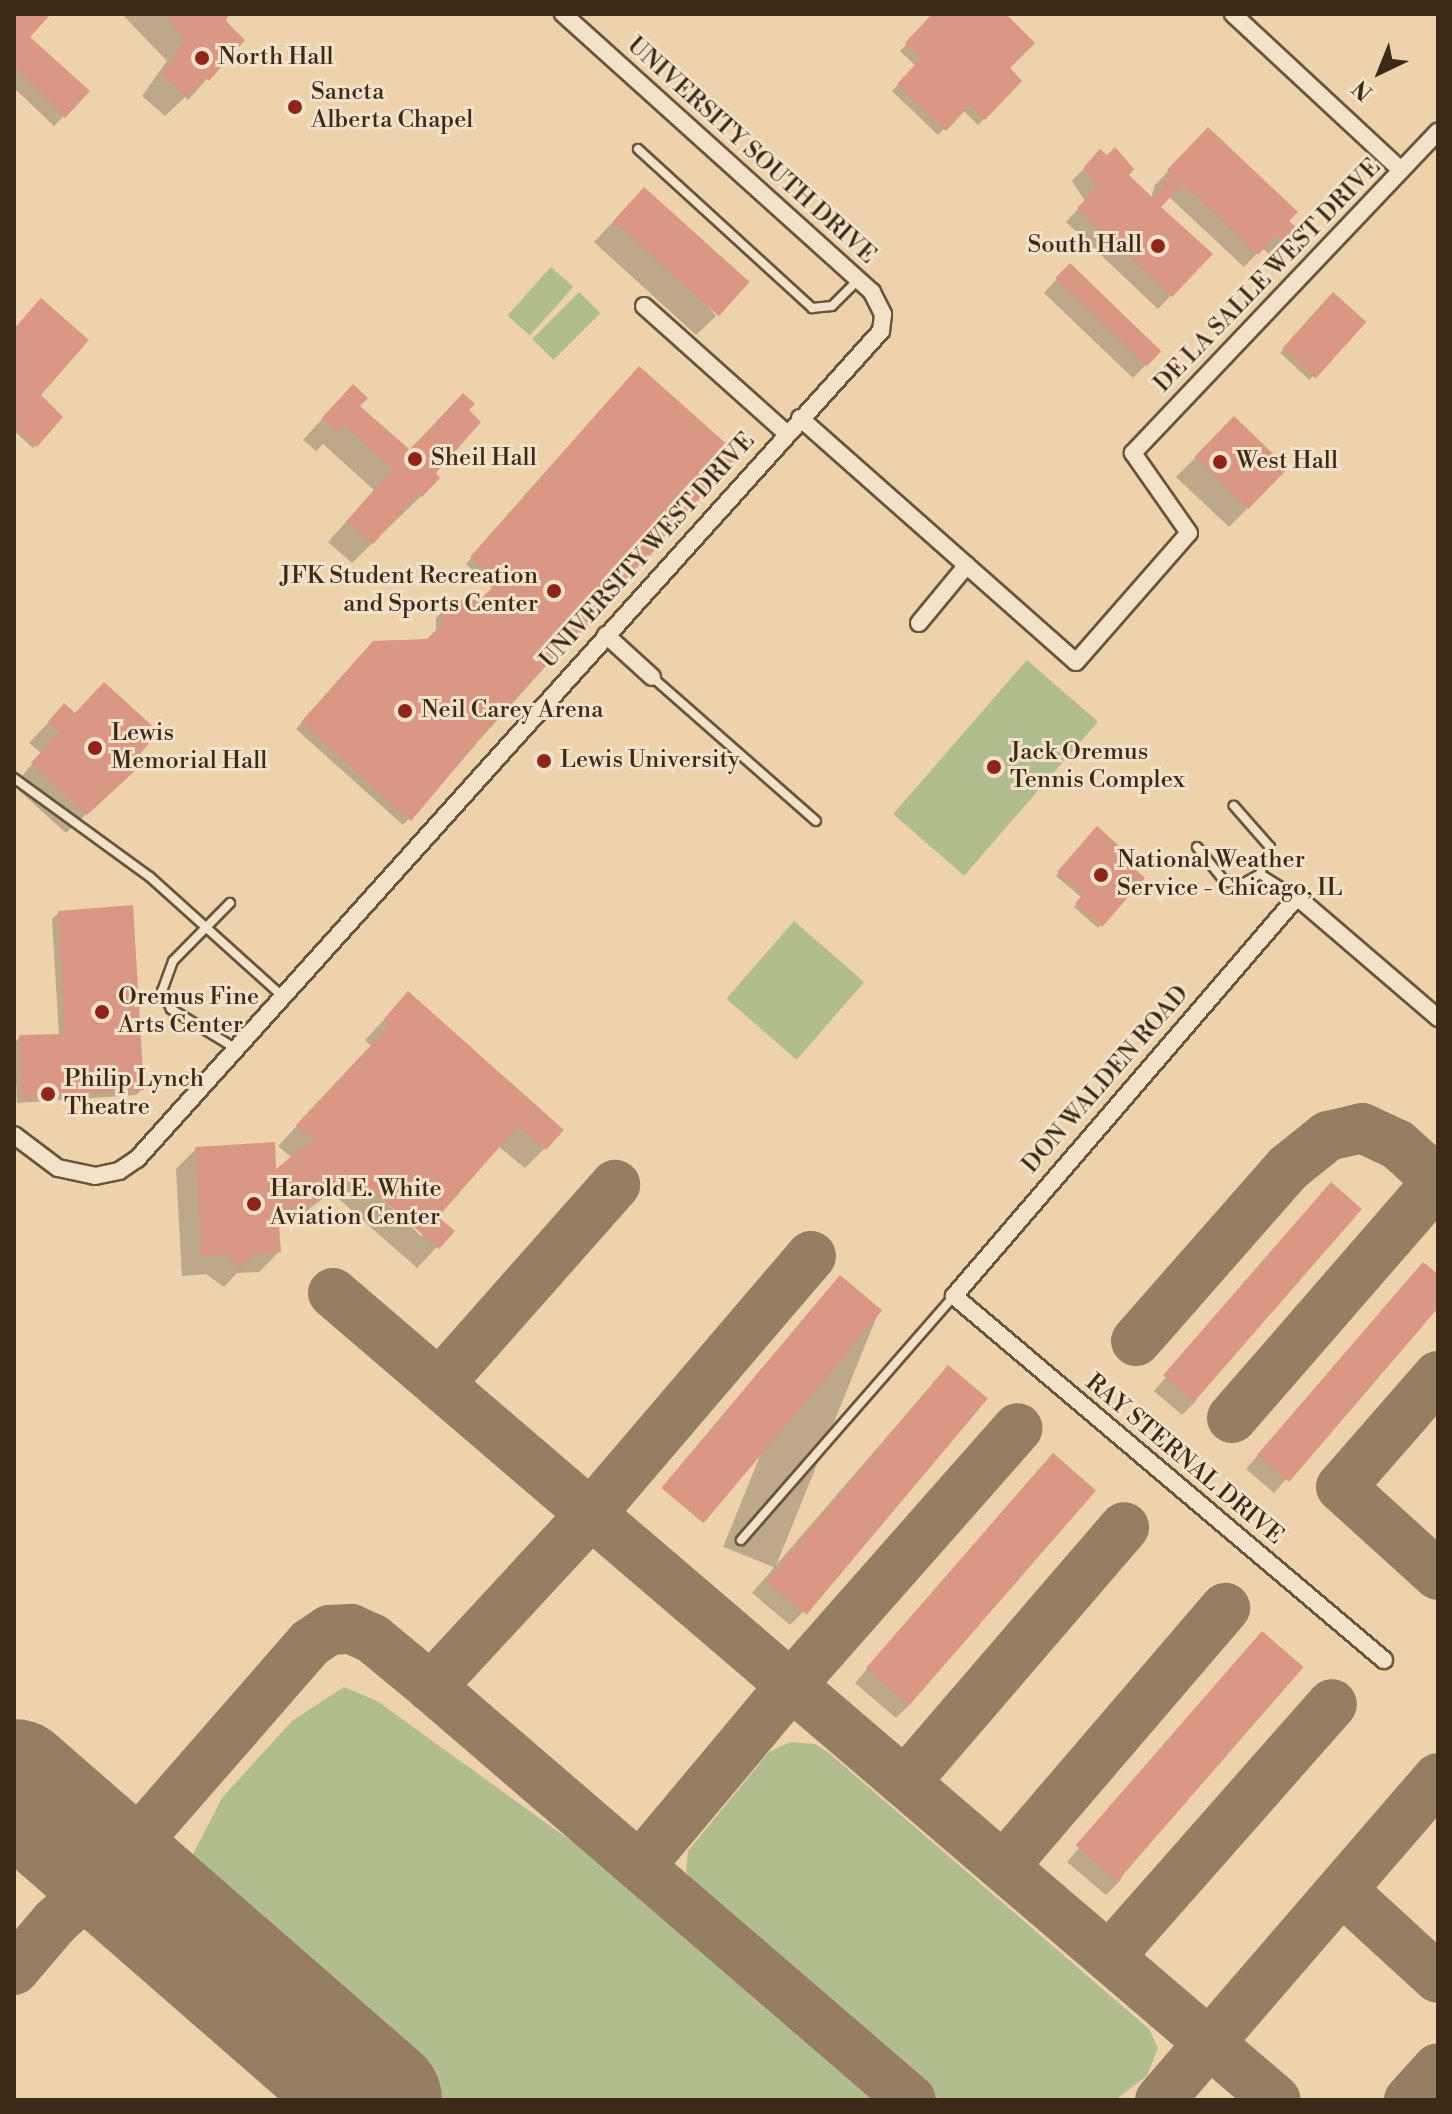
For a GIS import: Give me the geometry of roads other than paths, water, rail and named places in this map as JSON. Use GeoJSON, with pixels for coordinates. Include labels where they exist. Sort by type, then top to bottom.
{"type":"FeatureCollection","features":[{"type":"Feature","properties":{"kind":"street","name":"UNIVERSITY SOUTH DRIVE"},"geometry":{"type":"LineString","coordinates":[[563,14],[872,292]]}},
{"type":"Feature","properties":{"kind":"street"},"geometry":{"type":"LineString","coordinates":[[1233,14],[1401,170]]}},
{"type":"Feature","properties":{"kind":"street","name":"DE LA SALLE WEST DRIVE"},"geometry":{"type":"LineString","coordinates":[[967,565],[1076,662],[1189,533],[1133,453],[1438,132]]}},
{"type":"Feature","properties":{"kind":"street","name":"UNIVERSITY WEST DRIVE"},"geometry":{"type":"LineString","coordinates":[[20,1141],[58,1168],[95,1176],[119,1171],[137,1159],[786,433],[881,331],[883,314],[872,292]]}},
{"type":"Feature","properties":{"kind":"street"},"geometry":{"type":"LineString","coordinates":[[644,306],[786,433]]}},
{"type":"Feature","properties":{"kind":"street"},"geometry":{"type":"LineString","coordinates":[[800,418],[967,565],[919,623]]}},
{"type":"Feature","properties":{"kind":"street"},"geometry":{"type":"LineString","coordinates":[[606,635],[652,677]]}},
{"type":"Feature","properties":{"kind":"street"},"geometry":{"type":"LineString","coordinates":[[1297,897],[1438,1018]]}},
{"type":"Feature","properties":{"kind":"street","name":"DON WALDEN ROAD"},"geometry":{"type":"LineString","coordinates":[[954,1296],[1297,897]]}},
{"type":"Feature","properties":{"kind":"street","name":"RAY STERNAL DRIVE"},"geometry":{"type":"LineString","coordinates":[[954,1296],[1384,1660]]}},
{"type":"Feature","properties":{"kind":"lane"},"geometry":{"type":"LineString","coordinates":[[638,149],[812,308],[832,306],[858,280]]}},
{"type":"Feature","properties":{"kind":"lane"},"geometry":{"type":"LineString","coordinates":[[652,677],[816,821]]}},
{"type":"Feature","properties":{"kind":"lane"},"geometry":{"type":"LineString","coordinates":[[14,778],[150,877],[282,996]]}},
{"type":"Feature","properties":{"kind":"lane"},"geometry":{"type":"LineString","coordinates":[[1197,847],[1225,882],[1244,883],[1260,874],[1270,847],[1234,806]]}},
{"type":"Feature","properties":{"kind":"lane"},"geometry":{"type":"LineString","coordinates":[[1260,874],[1297,897]]}},
{"type":"Feature","properties":{"kind":"lane"},"geometry":{"type":"LineString","coordinates":[[230,903],[208,929],[173,961],[162,991],[171,1009],[235,1048]]}},
{"type":"Feature","properties":{"kind":"lane"},"geometry":{"type":"LineString","coordinates":[[741,1540],[954,1296]]}},
{"type":"Feature","properties":{"kind":"place","name":"North Hall"},"geometry":{"type":"Point","coordinates":[202,58]}},
{"type":"Feature","properties":{"kind":"place","name":"Sancta Alberta Chapel"},"geometry":{"type":"Point","coordinates":[295,107]}},
{"type":"Feature","properties":{"kind":"place","name":"South Hall"},"geometry":{"type":"Point","coordinates":[1158,246]}},
{"type":"Feature","properties":{"kind":"place","name":"Sheil Hall"},"geometry":{"type":"Point","coordinates":[415,459]}},
{"type":"Feature","properties":{"kind":"place","name":"West Hall"},"geometry":{"type":"Point","coordinates":[1220,462]}},
{"type":"Feature","properties":{"kind":"place","name":"JFK Student Recreation and Sports Center"},"geometry":{"type":"Point","coordinates":[554,591]}},
{"type":"Feature","properties":{"kind":"place","name":"Neil Carey Arena"},"geometry":{"type":"Point","coordinates":[405,711]}},
{"type":"Feature","properties":{"kind":"place","name":"Lewis Memorial Hall"},"geometry":{"type":"Point","coordinates":[95,748]}},
{"type":"Feature","properties":{"kind":"place","name":"Lewis University"},"geometry":{"type":"Point","coordinates":[544,761]}},
{"type":"Feature","properties":{"kind":"place","name":"Jack Oremus Tennis Complex"},"geometry":{"type":"Point","coordinates":[994,767]}},
{"type":"Feature","properties":{"kind":"place","name":"National Weather Service - Chicago, IL"},"geometry":{"type":"Point","coordinates":[1101,875]}},
{"type":"Feature","properties":{"kind":"place","name":"Oremus Fine Arts Center"},"geometry":{"type":"Point","coordinates":[102,1012]}},
{"type":"Feature","properties":{"kind":"place","name":"Philip Lynch Theatre"},"geometry":{"type":"Point","coordinates":[48,1094]}},
{"type":"Feature","properties":{"kind":"place","name":"Harold E. White Aviation Center"},"geometry":{"type":"Point","coordinates":[254,1204]}}]}
